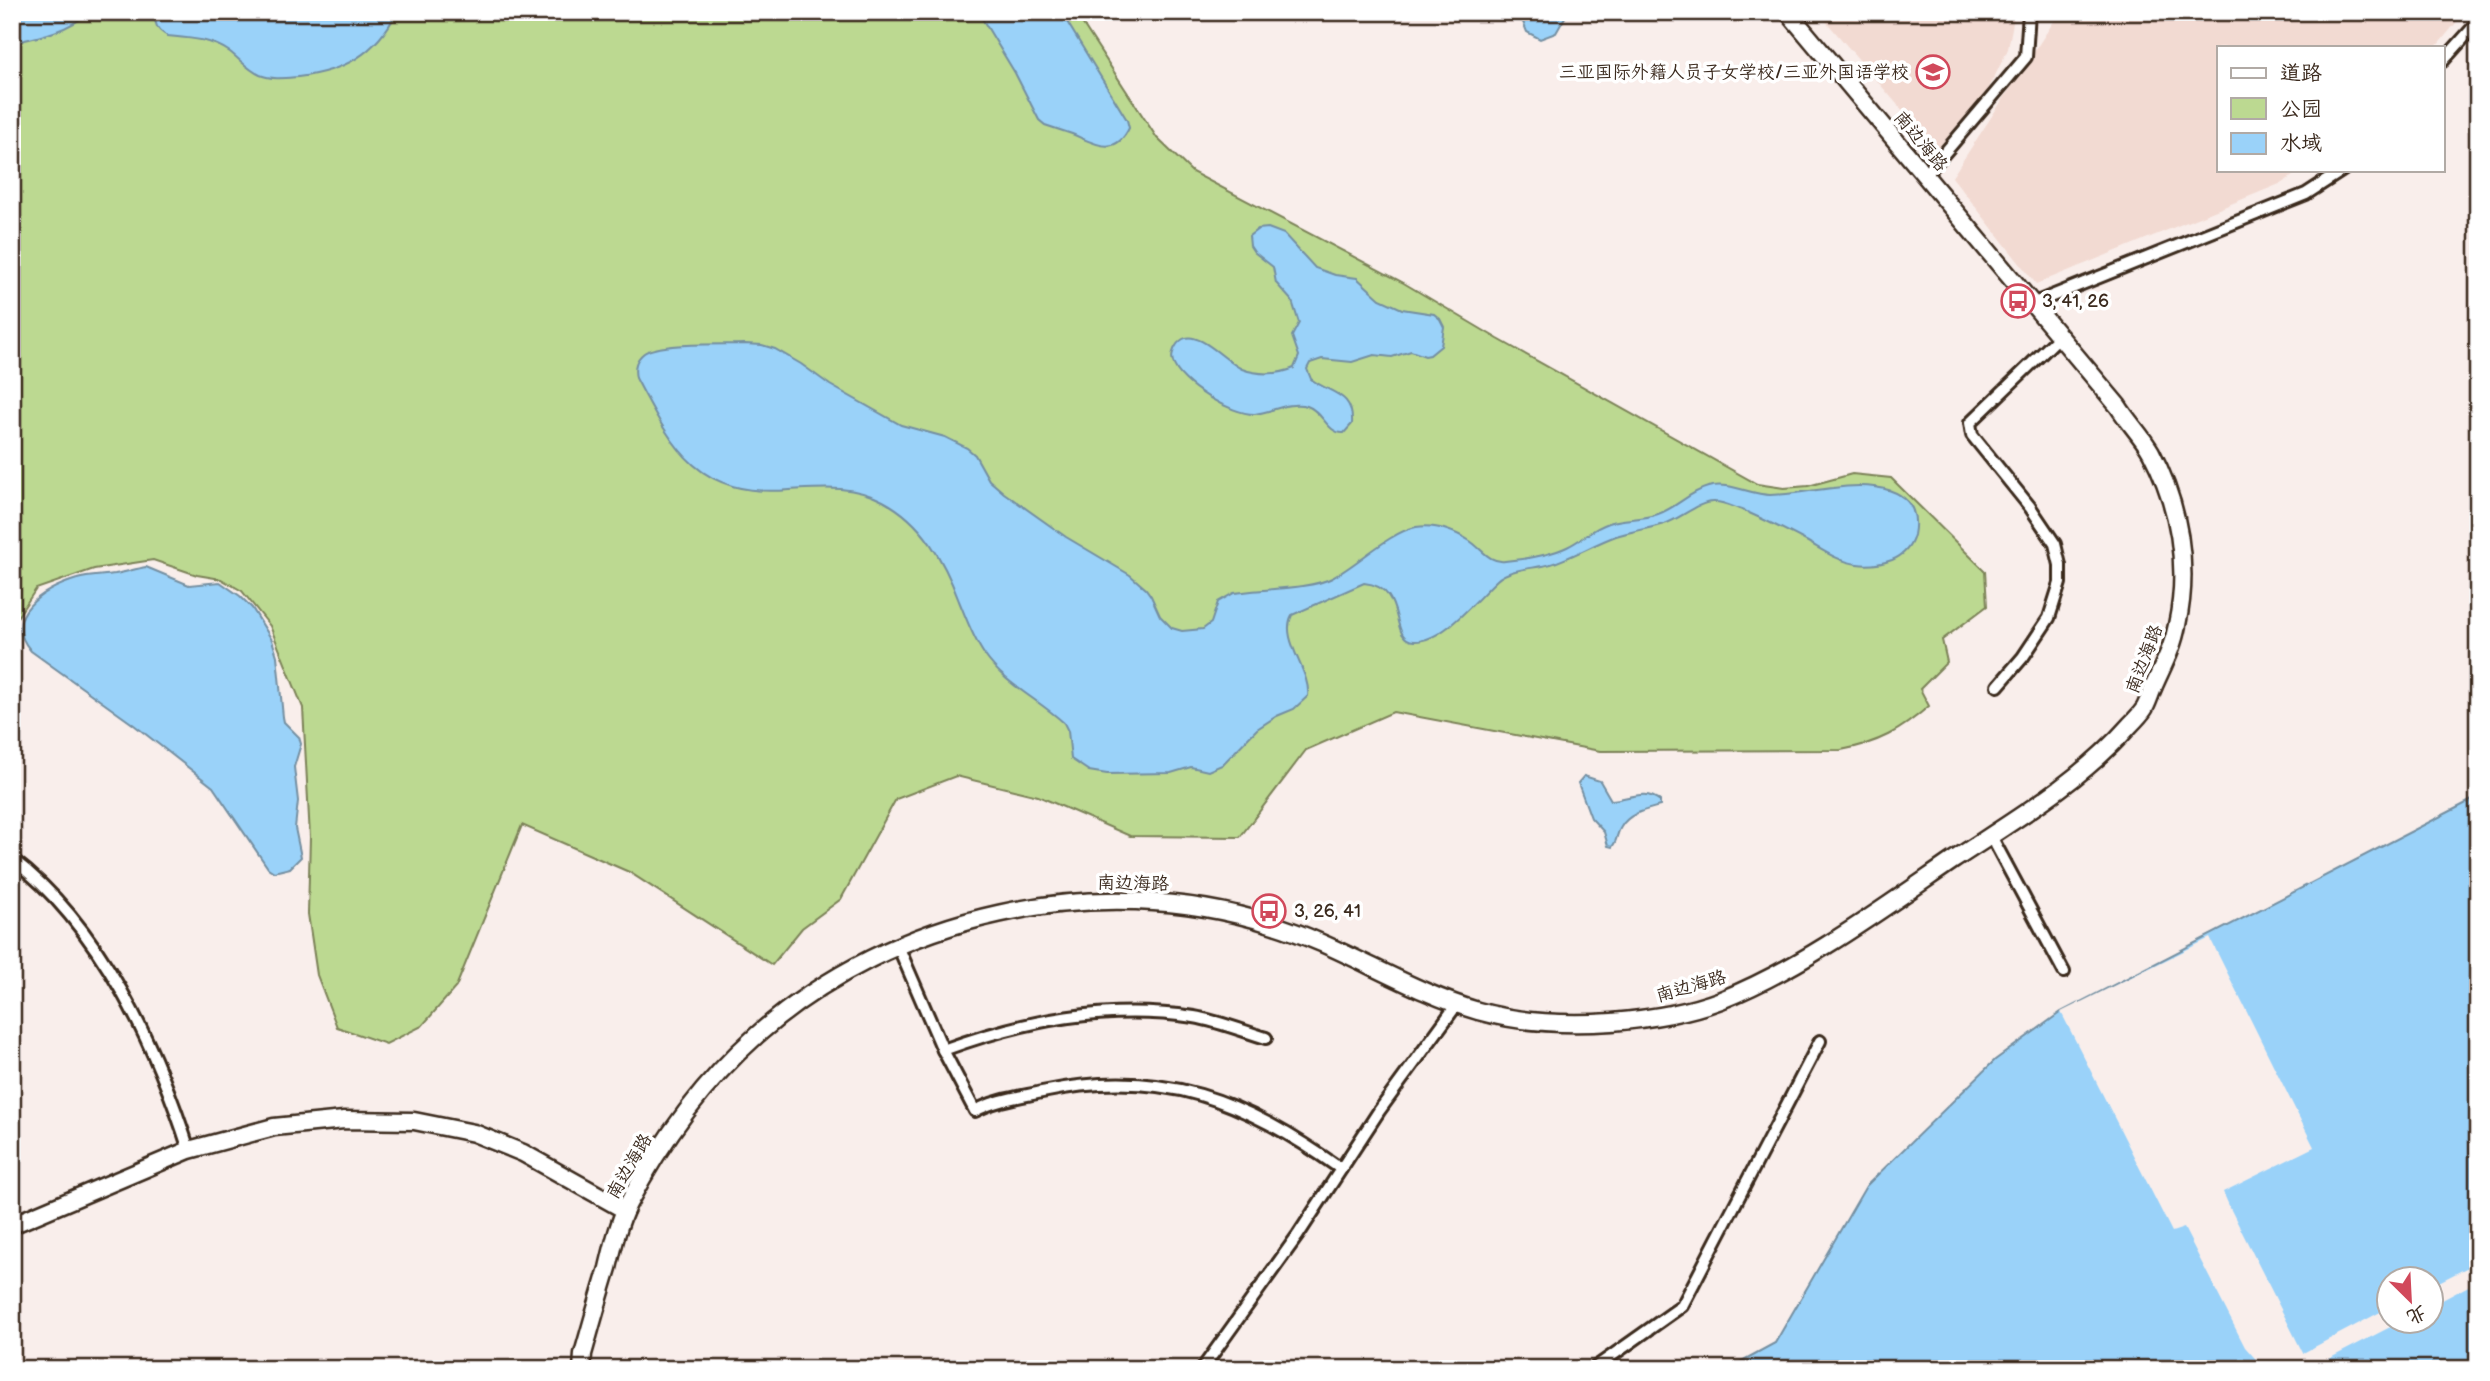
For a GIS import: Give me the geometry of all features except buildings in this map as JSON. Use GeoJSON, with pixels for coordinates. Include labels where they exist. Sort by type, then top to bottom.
{"type":"FeatureCollection","features":[{"type":"Feature","properties":{"kind":"street","name":"南边海路"},"geometry":{"type":"LineString","coordinates":[[582,1369],[583,1354],[625,1210],[680,1118],[714,1077],[755,1036],[792,1007],[851,970],[898,946],[965,922],[1012,910],[1132,899],[1200,906],[1270,924],[1325,944],[1416,988],[1479,1011],[1532,1021],[1610,1022],[1663,1016],[1716,1002],[1752,986],[1820,948],[2035,806],[2106,753],[2146,707],[2175,634],[2182,599],[2179,528],[2169,492],[2148,447],[2118,406],[1788,12]]}},
{"type":"Feature","properties":{"kind":"street"},"geometry":{"type":"LineString","coordinates":[[1925,176],[2026,57],[2029,12]]}},
{"type":"Feature","properties":{"kind":"street"},"geometry":{"type":"LineString","coordinates":[[2444,60],[2478,22]]}},
{"type":"Feature","properties":{"kind":"street"},"geometry":{"type":"LineString","coordinates":[[2032,304],[2306,194],[2340,172]]}},
{"type":"Feature","properties":{"kind":"street"},"geometry":{"type":"LineString","coordinates":[[1997,686],[2023,657],[2049,618],[2060,583],[2060,565],[2055,544],[2030,507],[1972,435],[1970,423],[2059,337]]}},
{"type":"Feature","properties":{"kind":"street"},"geometry":{"type":"LineString","coordinates":[[1991,836],[2064,972]]}},
{"type":"Feature","properties":{"kind":"street"},"geometry":{"type":"LineString","coordinates":[[12,859],[85,933],[110,973],[135,1016],[173,1099],[189,1150]]}},
{"type":"Feature","properties":{"kind":"street"},"geometry":{"type":"LineString","coordinates":[[898,946],[943,1050],[975,1111],[998,1101],[1068,1086],[1135,1082],[1171,1087],[1223,1101],[1258,1116],[1307,1145],[1341,1170]]}},
{"type":"Feature","properties":{"kind":"street"},"geometry":{"type":"LineString","coordinates":[[1202,1369],[1298,1235],[1379,1111],[1458,1003]]}},
{"type":"Feature","properties":{"kind":"street"},"geometry":{"type":"LineString","coordinates":[[943,1050],[1023,1026],[1093,1013],[1143,1013],[1196,1018],[1266,1038]]}},
{"type":"Feature","properties":{"kind":"street"},"geometry":{"type":"LineString","coordinates":[[1593,1369],[1682,1306],[1820,1041]]}},
{"type":"Feature","properties":{"kind":"street"},"geometry":{"type":"LineString","coordinates":[[12,1225],[189,1150],[274,1127],[344,1120],[414,1121],[474,1133],[523,1153],[625,1210]]}},
{"type":"Feature","properties":{"kind":"shaded area","name":"三亚国际外籍人员子女学校/三亚外国语学校"},"geometry":{"type":"Polygon","coordinates":[[[1818,12],[2015,12],[2008,49],[1986,94],[1937,149],[1818,12]]]}},
{"type":"Feature","properties":{"kind":"shaded area"},"geometry":{"type":"Polygon","coordinates":[[[2060,12],[2465,12],[2437,46],[2217,46],[2217,172],[2299,172],[2282,183],[2036,284],[1952,177],[2060,12]]]}},
{"type":"Feature","properties":{"kind":"green space"},"geometry":{"type":"Polygon","coordinates":[[[12,12],[1075,12],[1157,138],[1192,172],[1402,282],[1757,484],[1784,488],[1808,486],[1852,474],[1891,478],[1985,571],[1987,606],[1942,640],[1947,662],[1920,689],[1929,706],[1888,735],[1867,744],[1841,750],[1600,751],[1393,712],[1306,750],[1240,837],[1130,836],[1038,796],[956,776],[896,799],[841,899],[802,928],[772,965],[629,872],[522,825],[456,987],[422,1026],[386,1044],[337,1027],[317,975],[308,914],[310,837],[303,708],[270,626],[242,591],[221,579],[197,575],[153,560],[94,569],[36,589],[12,625],[12,12]]]}},
{"type":"Feature","properties":{"kind":"water"},"geometry":{"type":"Polygon","coordinates":[[[12,12],[89,12],[63,29],[12,43],[12,12]]]}},
{"type":"Feature","properties":{"kind":"water"},"geometry":{"type":"Polygon","coordinates":[[[155,12],[397,12],[368,50],[344,65],[315,74],[279,78],[256,73],[230,52],[215,44],[164,34],[157,27],[155,12]]]}},
{"type":"Feature","properties":{"kind":"water"},"geometry":{"type":"Polygon","coordinates":[[[978,12],[1061,12],[1127,120],[1129,128],[1123,137],[1117,143],[1104,146],[1045,125],[1039,120],[1015,73],[978,12]]]}},
{"type":"Feature","properties":{"kind":"water"},"geometry":{"type":"Polygon","coordinates":[[[1519,12],[1568,12],[1556,33],[1540,39],[1527,32],[1519,12]]]}},
{"type":"Feature","properties":{"kind":"water"},"geometry":{"type":"Polygon","coordinates":[[[1268,228],[1284,234],[1315,268],[1335,275],[1357,278],[1380,299],[1402,309],[1434,314],[1444,327],[1441,346],[1430,355],[1411,351],[1392,357],[1374,355],[1352,362],[1322,359],[1310,363],[1307,369],[1311,379],[1339,395],[1349,406],[1352,424],[1344,433],[1333,430],[1317,412],[1307,406],[1287,406],[1255,414],[1233,409],[1208,397],[1185,380],[1173,362],[1176,346],[1189,337],[1204,343],[1248,371],[1275,373],[1294,368],[1299,356],[1292,336],[1299,323],[1292,301],[1276,283],[1273,267],[1250,246],[1249,236],[1258,229],[1268,228]]]}},
{"type":"Feature","properties":{"kind":"water"},"geometry":{"type":"Polygon","coordinates":[[[745,344],[775,349],[830,385],[901,425],[945,437],[967,448],[975,455],[989,480],[1004,493],[1066,537],[1130,575],[1146,589],[1160,616],[1172,628],[1182,631],[1203,629],[1211,623],[1218,602],[1234,593],[1323,582],[1395,535],[1416,527],[1437,527],[1451,531],[1470,541],[1494,560],[1520,559],[1560,550],[1609,523],[1658,514],[1708,487],[1732,487],[1770,495],[1847,486],[1890,490],[1902,496],[1910,505],[1915,518],[1914,535],[1906,550],[1896,558],[1866,565],[1850,563],[1742,510],[1709,502],[1670,522],[1616,536],[1544,566],[1522,569],[1502,576],[1448,627],[1425,639],[1414,641],[1401,632],[1387,594],[1378,587],[1364,583],[1292,615],[1289,634],[1305,676],[1308,696],[1294,709],[1257,729],[1222,765],[1208,771],[1191,767],[1171,773],[1107,774],[1089,771],[1071,759],[1068,731],[1064,723],[992,665],[973,635],[939,557],[921,531],[897,510],[871,496],[849,490],[759,490],[732,486],[711,477],[693,464],[677,447],[636,378],[637,361],[644,353],[664,347],[745,344]]]}},
{"type":"Feature","properties":{"kind":"water"},"geometry":{"type":"Polygon","coordinates":[[[146,567],[189,585],[220,582],[252,608],[272,640],[277,656],[284,722],[299,737],[301,744],[294,767],[298,801],[295,828],[301,857],[290,868],[274,872],[268,868],[213,787],[134,725],[31,651],[23,638],[20,626],[23,615],[30,605],[52,589],[82,578],[146,567]]]}},
{"type":"Feature","properties":{"kind":"water"},"geometry":{"type":"Polygon","coordinates":[[[1584,776],[1600,781],[1611,800],[1649,795],[1660,801],[1660,806],[1629,818],[1619,830],[1612,847],[1608,846],[1604,832],[1591,818],[1578,783],[1584,776]]]}},
{"type":"Feature","properties":{"kind":"water"},"geometry":{"type":"Polygon","coordinates":[[[2478,797],[2478,1369],[1727,1369],[1775,1343],[1866,1186],[1995,1060],[2061,1012],[2478,797]]]}},
{"type":"Feature","properties":{"kind":"pier"},"geometry":{"type":"Polygon","coordinates":[[[2210,938],[2314,1147],[2223,1192],[2303,1353],[2374,1315],[2374,1335],[2309,1369],[2274,1369],[2260,1364],[2245,1347],[2184,1228],[2172,1232],[2061,1012],[2210,938]]]}},
{"type":"Feature","properties":{"kind":"pier"},"geometry":{"type":"Polygon","coordinates":[[[2478,1262],[2478,1281],[2444,1299],[2444,1279],[2478,1262]]]}},
{"type":"Feature","properties":{"kind":"place","name":"三亚国际外籍人员子女学校/三亚外国语学校"},"geometry":{"type":"Point","coordinates":[1933,72]}},
{"type":"Feature","properties":{"kind":"place","name":"3, 41, 26"},"geometry":{"type":"Point","coordinates":[2018,301]}},
{"type":"Feature","properties":{"kind":"place","name":"3, 26, 41"},"geometry":{"type":"Point","coordinates":[1269,911]}}]}
